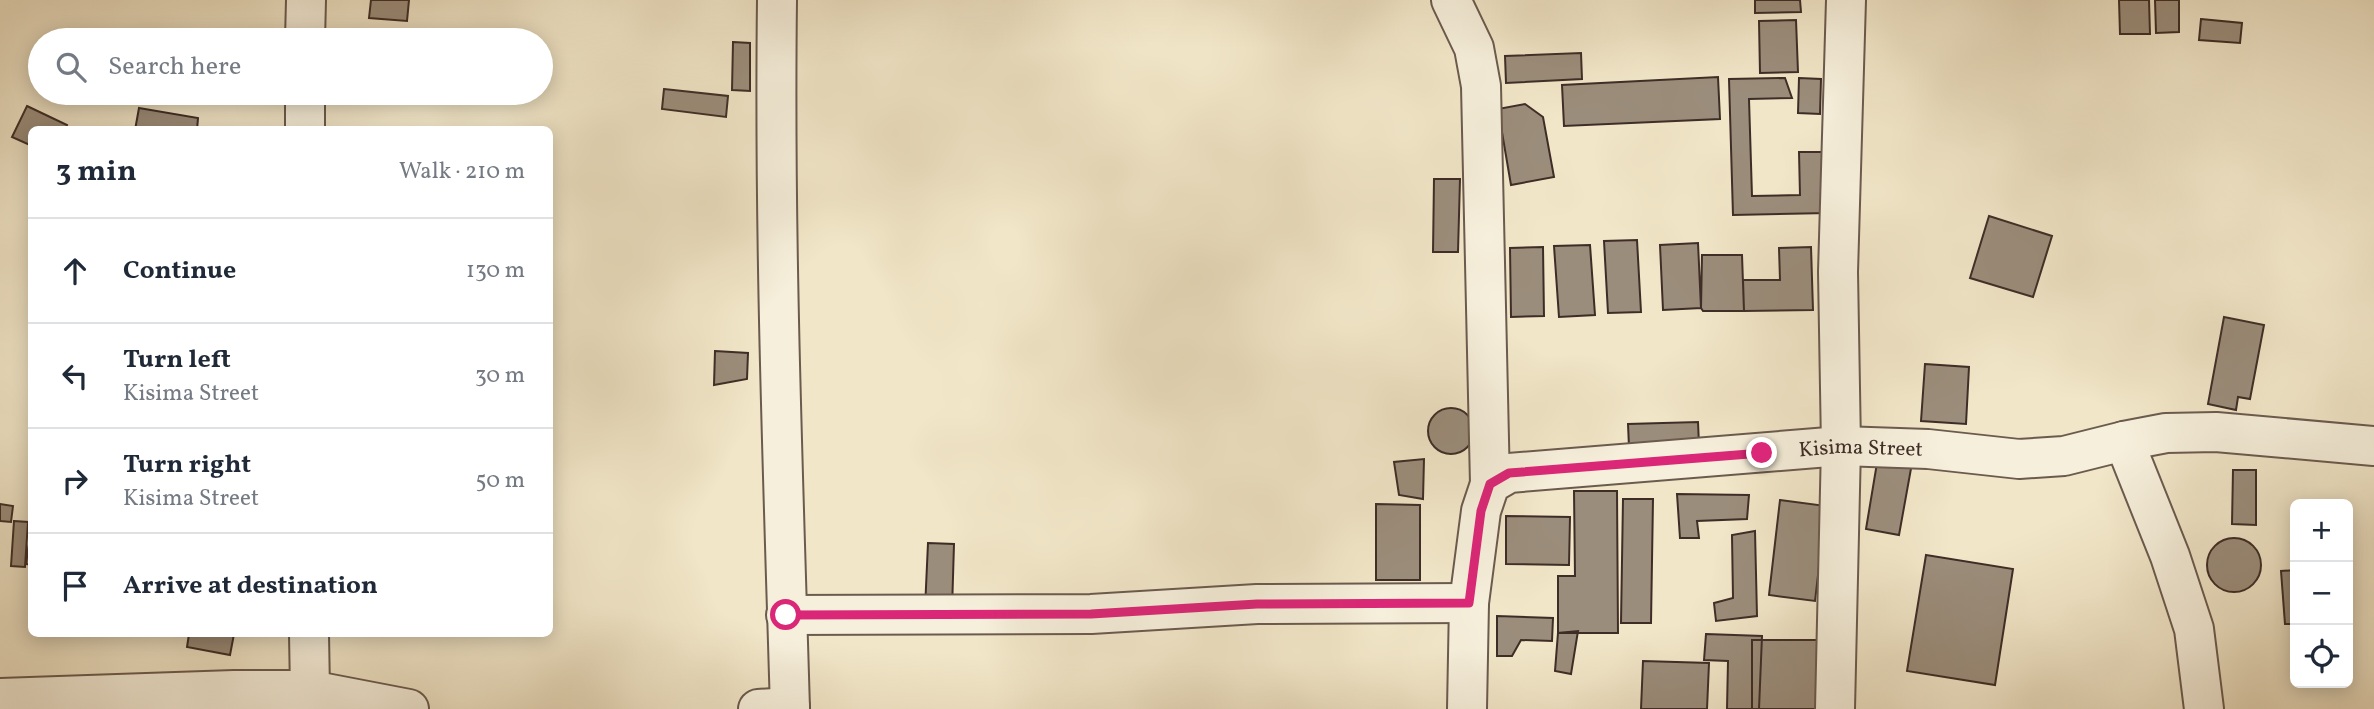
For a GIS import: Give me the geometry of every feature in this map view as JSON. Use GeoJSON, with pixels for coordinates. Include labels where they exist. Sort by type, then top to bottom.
{"type":"FeatureCollection","features":[{"type":"Feature","properties":{"kind":"street"},"geometry":{"type":"LineString","coordinates":[[305,28],[306,0]]}},
{"type":"Feature","properties":{"kind":"street"},"geometry":{"type":"LineString","coordinates":[[777,0],[775,145],[786,615],[779,708]]}},
{"type":"Feature","properties":{"kind":"street"},"geometry":{"type":"LineString","coordinates":[[1451,0],[1474,48],[1481,86],[1490,484],[1481,511],[1469,603],[1467,709]]}},
{"type":"Feature","properties":{"kind":"street"},"geometry":{"type":"LineString","coordinates":[[1835,709],[1841,446],[1838,272],[1846,0]]}},
{"type":"Feature","properties":{"kind":"street"},"geometry":{"type":"LineString","coordinates":[[305,105],[305,126]]}},
{"type":"Feature","properties":{"kind":"street","name":"Kisima Street"},"geometry":{"type":"LineString","coordinates":[[1490,484],[1509,473],[1527,470],[1841,446],[1928,449],[2019,459],[2064,456],[2166,433],[2216,432],[2374,446]]}},
{"type":"Feature","properties":{"kind":"street"},"geometry":{"type":"LineString","coordinates":[[2123,441],[2170,556],[2194,629],[2204,709]]}},
{"type":"Feature","properties":{"kind":"street"},"geometry":{"type":"LineString","coordinates":[[786,615],[1091,614],[1257,604],[1469,603]]}},
{"type":"Feature","properties":{"kind":"street"},"geometry":{"type":"LineString","coordinates":[[309,637],[310,690]]}},
{"type":"Feature","properties":{"kind":"street"},"geometry":{"type":"LineString","coordinates":[[0,698],[230,699],[310,690],[355,705],[409,709]]}},
{"type":"Feature","properties":{"kind":"building"},"geometry":{"type":"Polygon","coordinates":[[[371,0],[409,0],[407,21],[369,18],[371,0]]]}},
{"type":"Feature","properties":{"kind":"building"},"geometry":{"type":"Polygon","coordinates":[[[1755,0],[1800,0],[1801,12],[1755,13],[1755,0]]]}},
{"type":"Feature","properties":{"kind":"building"},"geometry":{"type":"Polygon","coordinates":[[[2119,0],[2149,0],[2150,34],[2120,34],[2119,0]]]}},
{"type":"Feature","properties":{"kind":"building"},"geometry":{"type":"Polygon","coordinates":[[[2155,0],[2179,0],[2179,32],[2156,33],[2155,0]]]}},
{"type":"Feature","properties":{"kind":"building"},"geometry":{"type":"Polygon","coordinates":[[[2201,19],[2242,23],[2240,43],[2199,40],[2201,19]]]}},
{"type":"Feature","properties":{"kind":"building"},"geometry":{"type":"Polygon","coordinates":[[[1796,20],[1798,72],[1760,73],[1759,21],[1796,20]]]}},
{"type":"Feature","properties":{"kind":"building"},"geometry":{"type":"Polygon","coordinates":[[[733,42],[750,43],[750,91],[732,90],[733,42]]]}},
{"type":"Feature","properties":{"kind":"building"},"geometry":{"type":"Polygon","coordinates":[[[1581,53],[1582,79],[1506,83],[1505,56],[1581,53]]]}},
{"type":"Feature","properties":{"kind":"building"},"geometry":{"type":"Polygon","coordinates":[[[1718,77],[1720,119],[1564,126],[1562,85],[1718,77]]]}},
{"type":"Feature","properties":{"kind":"building"},"geometry":{"type":"Polygon","coordinates":[[[1785,78],[1792,98],[1749,99],[1752,196],[1800,195],[1799,152],[1827,152],[1828,213],[1733,215],[1729,79],[1785,78]]]}},
{"type":"Feature","properties":{"kind":"building"},"geometry":{"type":"Polygon","coordinates":[[[1799,78],[1821,79],[1820,114],[1798,113],[1799,78]]]}},
{"type":"Feature","properties":{"kind":"building"},"geometry":{"type":"Polygon","coordinates":[[[664,89],[728,96],[726,117],[662,109],[664,89]]]}},
{"type":"Feature","properties":{"kind":"building"},"geometry":{"type":"Polygon","coordinates":[[[1525,104],[1543,117],[1554,177],[1511,185],[1498,109],[1525,104]]]}},
{"type":"Feature","properties":{"kind":"building"},"geometry":{"type":"Polygon","coordinates":[[[27,106],[67,125],[28,126],[28,144],[12,137],[27,106]]]}},
{"type":"Feature","properties":{"kind":"building"},"geometry":{"type":"Polygon","coordinates":[[[139,108],[198,118],[197,126],[136,126],[139,108]]]}},
{"type":"Feature","properties":{"kind":"building"},"geometry":{"type":"Polygon","coordinates":[[[1434,179],[1460,179],[1458,252],[1433,252],[1434,179]]]}},
{"type":"Feature","properties":{"kind":"building"},"geometry":{"type":"Polygon","coordinates":[[[1989,216],[2052,236],[2033,297],[1970,278],[1989,216]]]}},
{"type":"Feature","properties":{"kind":"building"},"geometry":{"type":"Polygon","coordinates":[[[1637,240],[1641,312],[1608,313],[1604,241],[1637,240]]]}},
{"type":"Feature","properties":{"kind":"building"},"geometry":{"type":"Polygon","coordinates":[[[1698,243],[1701,308],[1663,310],[1660,245],[1698,243]]]}},
{"type":"Feature","properties":{"kind":"building"},"geometry":{"type":"Polygon","coordinates":[[[1590,245],[1595,315],[1559,317],[1554,246],[1590,245]]]}},
{"type":"Feature","properties":{"kind":"building"},"geometry":{"type":"Polygon","coordinates":[[[1543,247],[1544,316],[1511,317],[1510,248],[1543,247]]]}},
{"type":"Feature","properties":{"kind":"building"},"geometry":{"type":"Polygon","coordinates":[[[1811,247],[1813,310],[1744,311],[1743,280],[1780,280],[1779,248],[1811,247]]]}},
{"type":"Feature","properties":{"kind":"building"},"geometry":{"type":"Polygon","coordinates":[[[1702,255],[1742,255],[1744,311],[1703,311],[1702,255]]]}},
{"type":"Feature","properties":{"kind":"building"},"geometry":{"type":"Polygon","coordinates":[[[2224,317],[2264,325],[2250,399],[2238,397],[2236,410],[2208,404],[2224,317]]]}},
{"type":"Feature","properties":{"kind":"building"},"geometry":{"type":"Polygon","coordinates":[[[715,351],[748,353],[747,379],[714,385],[715,351]]]}},
{"type":"Feature","properties":{"kind":"building"},"geometry":{"type":"Polygon","coordinates":[[[1925,364],[1969,367],[1966,424],[1921,421],[1925,364]]]}},
{"type":"Feature","properties":{"kind":"building"},"geometry":{"type":"Polygon","coordinates":[[[1451,408],[1467,415],[1474,431],[1467,447],[1451,454],[1435,447],[1428,431],[1435,415],[1451,408]]]}},
{"type":"Feature","properties":{"kind":"building"},"geometry":{"type":"Polygon","coordinates":[[[1698,422],[1699,445],[1629,447],[1628,424],[1698,422]]]}},
{"type":"Feature","properties":{"kind":"building"},"geometry":{"type":"Polygon","coordinates":[[[1878,457],[1912,463],[1899,535],[1866,529],[1878,457]]]}},
{"type":"Feature","properties":{"kind":"building"},"geometry":{"type":"Polygon","coordinates":[[[1424,459],[1423,499],[1399,495],[1394,462],[1424,459]]]}},
{"type":"Feature","properties":{"kind":"building"},"geometry":{"type":"Polygon","coordinates":[[[2233,470],[2256,470],[2256,525],[2232,524],[2233,470]]]}},
{"type":"Feature","properties":{"kind":"building"},"geometry":{"type":"Polygon","coordinates":[[[1574,491],[1617,491],[1618,633],[1558,633],[1558,576],[1575,576],[1574,491]]]}},
{"type":"Feature","properties":{"kind":"building"},"geometry":{"type":"Polygon","coordinates":[[[1677,494],[1749,495],[1747,519],[1697,521],[1699,538],[1680,538],[1677,494]]]}},
{"type":"Feature","properties":{"kind":"building"},"geometry":{"type":"Polygon","coordinates":[[[1623,499],[1653,499],[1651,623],[1621,623],[1623,499]]]}},
{"type":"Feature","properties":{"kind":"building"},"geometry":{"type":"Polygon","coordinates":[[[1780,500],[1826,506],[1815,601],[1769,595],[1780,500]]]}},
{"type":"Feature","properties":{"kind":"building"},"geometry":{"type":"Polygon","coordinates":[[[0,504],[13,506],[11,522],[0,521],[0,504]]]}},
{"type":"Feature","properties":{"kind":"building"},"geometry":{"type":"Polygon","coordinates":[[[1376,504],[1420,505],[1420,580],[1376,580],[1376,504]]]}},
{"type":"Feature","properties":{"kind":"building"},"geometry":{"type":"Polygon","coordinates":[[[1506,516],[1570,517],[1569,565],[1506,564],[1506,516]]]}},
{"type":"Feature","properties":{"kind":"building"},"geometry":{"type":"Polygon","coordinates":[[[14,521],[28,522],[25,567],[11,566],[14,521]]]}},
{"type":"Feature","properties":{"kind":"building"},"geometry":{"type":"Polygon","coordinates":[[[1755,531],[1757,616],[1716,621],[1714,603],[1733,598],[1732,535],[1755,531]]]}},
{"type":"Feature","properties":{"kind":"building"},"geometry":{"type":"Polygon","coordinates":[[[2234,538],[2253,546],[2261,565],[2253,584],[2234,592],[2215,584],[2207,565],[2215,546],[2234,538]]]}},
{"type":"Feature","properties":{"kind":"building"},"geometry":{"type":"Polygon","coordinates":[[[928,543],[954,544],[952,610],[925,609],[928,543]]]}},
{"type":"Feature","properties":{"kind":"building"},"geometry":{"type":"Polygon","coordinates":[[[1926,555],[2013,569],[1995,685],[1907,671],[1926,555]]]}},
{"type":"Feature","properties":{"kind":"building"},"geometry":{"type":"Polygon","coordinates":[[[2290,570],[2290,624],[2285,624],[2281,571],[2290,570]]]}},
{"type":"Feature","properties":{"kind":"building"},"geometry":{"type":"Polygon","coordinates":[[[1497,616],[1553,618],[1552,641],[1521,640],[1512,656],[1497,656],[1497,616]]]}},
{"type":"Feature","properties":{"kind":"building"},"geometry":{"type":"Polygon","coordinates":[[[1578,631],[1571,674],[1555,671],[1558,633],[1578,631]]]}},
{"type":"Feature","properties":{"kind":"building"},"geometry":{"type":"Polygon","coordinates":[[[1706,634],[1762,636],[1759,709],[1727,709],[1728,661],[1704,660],[1706,634]]]}},
{"type":"Feature","properties":{"kind":"building"},"geometry":{"type":"Polygon","coordinates":[[[189,637],[233,637],[230,655],[187,647],[189,637]]]}},
{"type":"Feature","properties":{"kind":"building"},"geometry":{"type":"Polygon","coordinates":[[[1752,640],[1818,640],[1818,709],[1752,709],[1752,640]]]}},
{"type":"Feature","properties":{"kind":"building"},"geometry":{"type":"Polygon","coordinates":[[[1643,661],[1709,663],[1707,709],[1641,709],[1643,661]]]}},
{"type":"Feature","properties":{"kind":"route"},"geometry":{"type":"LineString","coordinates":[[786,615],[1091,614],[1257,604],[1469,603],[1481,511],[1490,484],[1509,473],[1762,453]]}}]}
